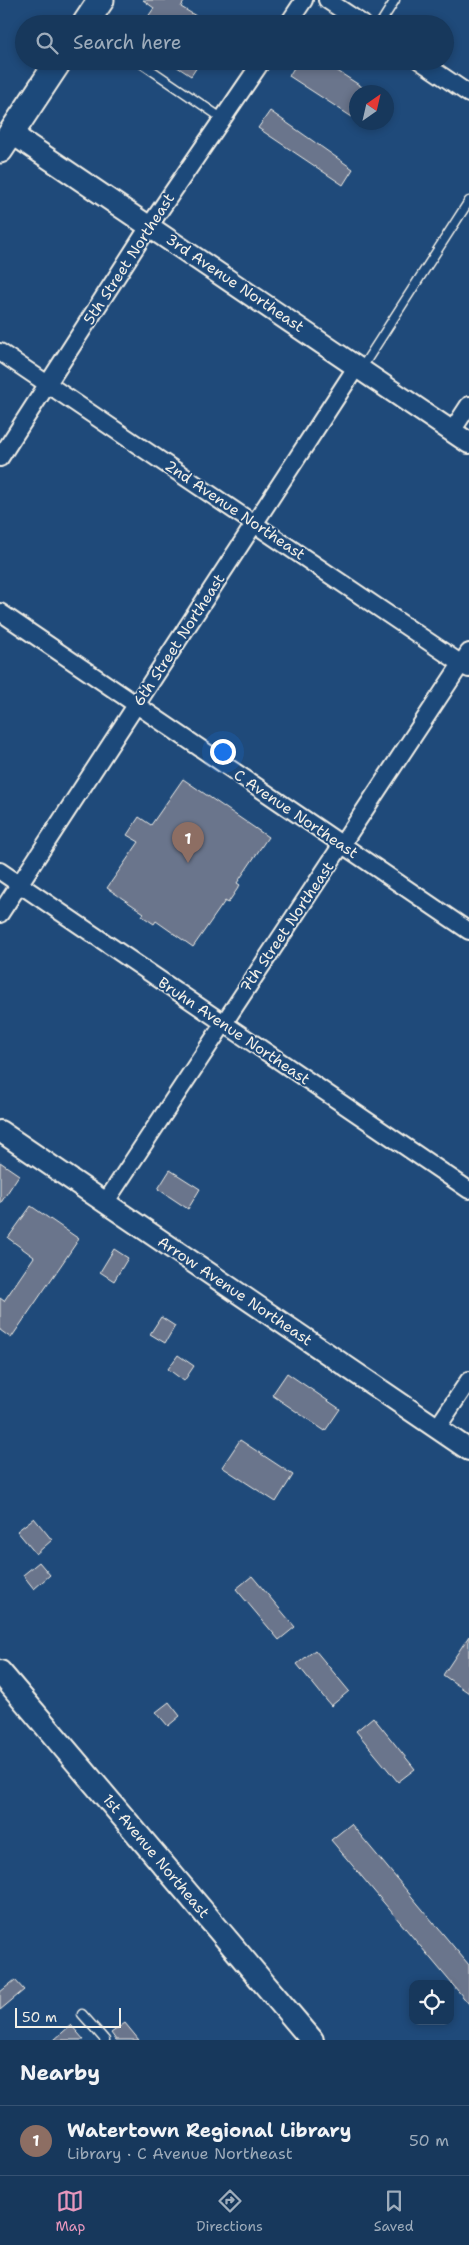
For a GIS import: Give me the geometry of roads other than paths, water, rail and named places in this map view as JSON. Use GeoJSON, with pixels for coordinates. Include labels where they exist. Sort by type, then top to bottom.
{"type":"FeatureCollection","features":[{"type":"Feature","properties":{"kind":"main road"},"geometry":{"type":"LineString","coordinates":[[91,15],[101,0]]}},
{"type":"Feature","properties":{"kind":"main road"},"geometry":{"type":"LineString","coordinates":[[4,136],[52,70]]}},
{"type":"Feature","properties":{"kind":"main road","name":"1st Avenue Northeast"},"geometry":{"type":"LineString","coordinates":[[0,1672],[312,2040]]}},
{"type":"Feature","properties":{"kind":"street"},"geometry":{"type":"LineString","coordinates":[[294,15],[304,0]]}},
{"type":"Feature","properties":{"kind":"street"},"geometry":{"type":"LineString","coordinates":[[334,2],[351,15]]}},
{"type":"Feature","properties":{"kind":"street","name":"5th Street Northeast"},"geometry":{"type":"LineString","coordinates":[[0,458],[150,226],[256,70]]}},
{"type":"Feature","properties":{"kind":"street"},"geometry":{"type":"LineString","coordinates":[[433,70],[469,94]]}},
{"type":"Feature","properties":{"kind":"street","name":"3rd Avenue Northeast"},"geometry":{"type":"LineString","coordinates":[[4,136],[150,226],[469,443]]}},
{"type":"Feature","properties":{"kind":"street","name":"2nd Avenue Northeast"},"geometry":{"type":"LineString","coordinates":[[0,352],[254,523],[466,662]]}},
{"type":"Feature","properties":{"kind":"street","name":"6th Street Northeast"},"geometry":{"type":"LineString","coordinates":[[0,914],[254,523],[359,367]]}},
{"type":"Feature","properties":{"kind":"street"},"geometry":{"type":"LineString","coordinates":[[452,431],[469,406]]}},
{"type":"Feature","properties":{"kind":"street","name":"C Avenue Northeast"},"geometry":{"type":"LineString","coordinates":[[0,612],[469,931]]}},
{"type":"Feature","properties":{"kind":"street","name":"7th Street Northeast"},"geometry":{"type":"LineString","coordinates":[[105,1203],[342,845],[466,662]]}},
{"type":"Feature","properties":{"kind":"street","name":"Bruhn Avenue Northeast"},"geometry":{"type":"LineString","coordinates":[[0,871],[469,1190]]}},
{"type":"Feature","properties":{"kind":"street","name":"Arrow Avenue Northeast"},"geometry":{"type":"LineString","coordinates":[[0,1131],[469,1450]]}},
{"type":"Feature","properties":{"kind":"street"},"geometry":{"type":"LineString","coordinates":[[437,1428],[469,1380]]}},
{"type":"Feature","properties":{"kind":"lane"},"geometry":{"type":"LineString","coordinates":[[386,15],[395,0]]}},
{"type":"Feature","properties":{"kind":"lane"},"geometry":{"type":"LineString","coordinates":[[151,70],[223,119]]}},
{"type":"Feature","properties":{"kind":"lane"},"geometry":{"type":"LineString","coordinates":[[359,367],[469,201]]}},
{"type":"Feature","properties":{"kind":"lane"},"geometry":{"type":"LineString","coordinates":[[82,2014],[105,2040]]}},
{"type":"Feature","properties":{"kind":"place","name":"Watertown Regional Library"},"geometry":{"type":"Point","coordinates":[188,863]}}]}
